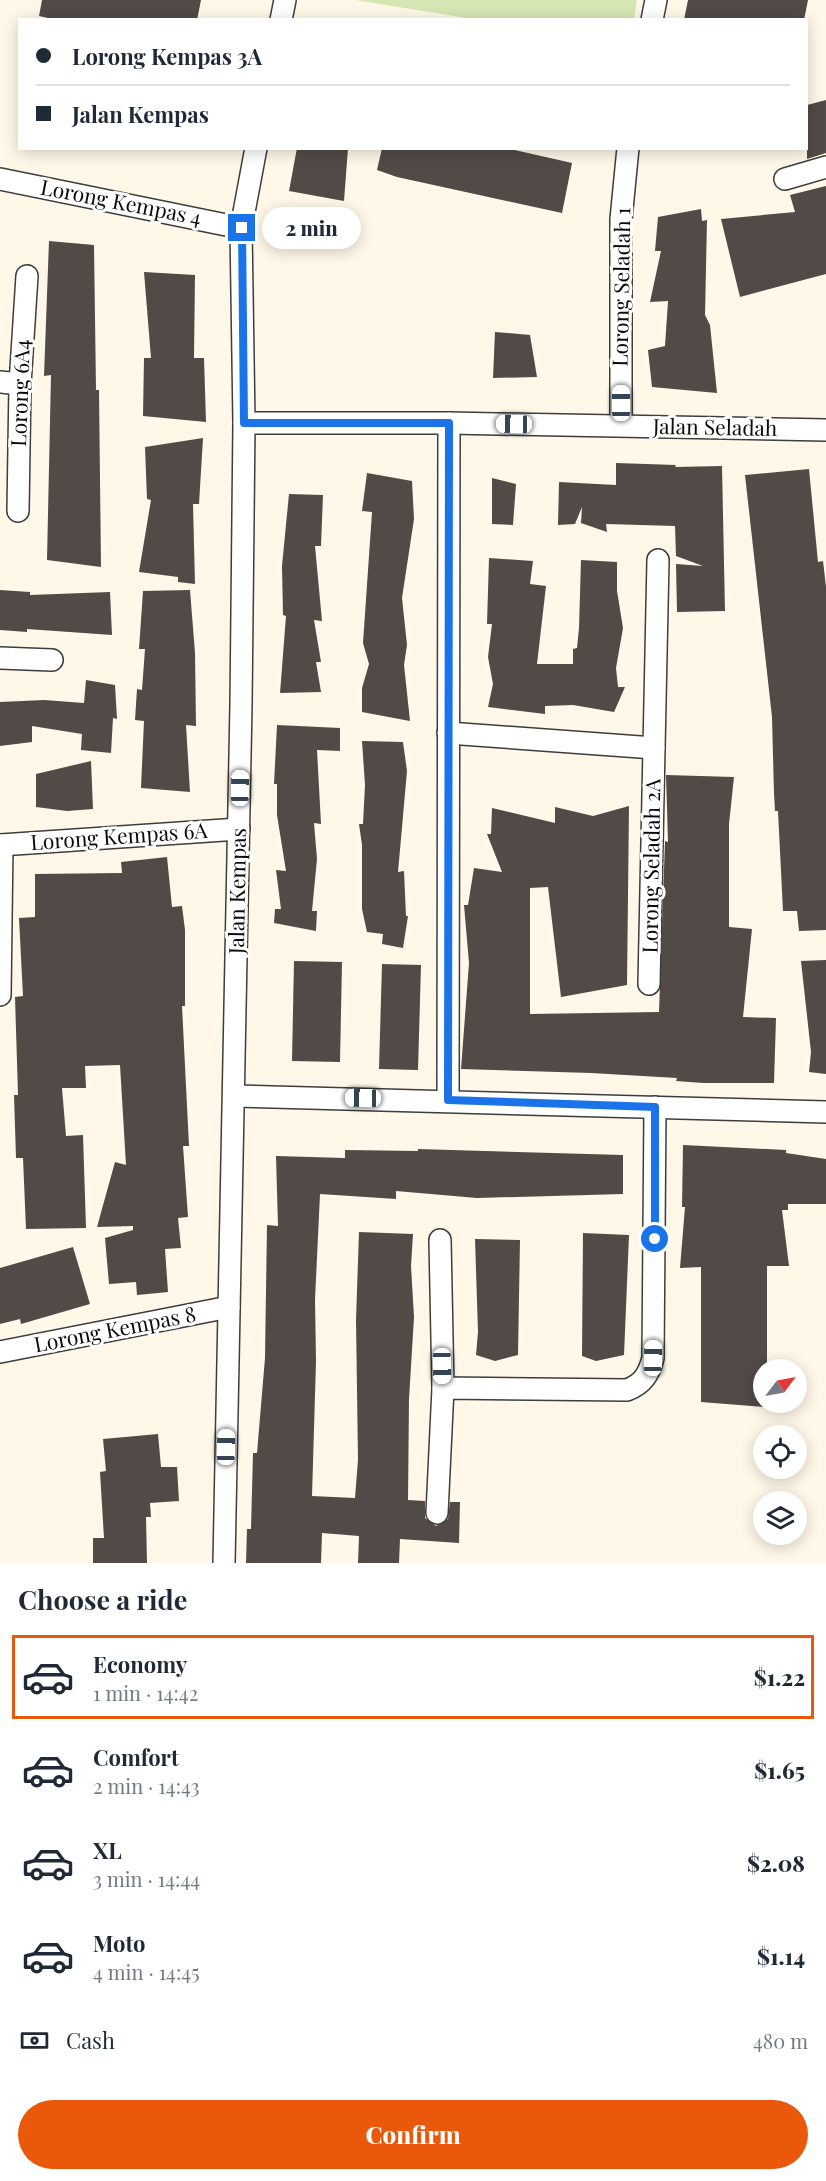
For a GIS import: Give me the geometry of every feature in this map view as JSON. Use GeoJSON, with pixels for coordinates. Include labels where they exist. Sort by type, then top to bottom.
{"type":"FeatureCollection","features":[{"type":"Feature","properties":{"kind":"street"},"geometry":{"type":"LineString","coordinates":[[281,18],[285,0]]}},
{"type":"Feature","properties":{"kind":"street"},"geometry":{"type":"LineString","coordinates":[[652,18],[656,0]]}},
{"type":"Feature","properties":{"kind":"street","name":"Jalan Kempas"},"geometry":{"type":"LineString","coordinates":[[224,1563],[239,829],[244,423],[242,228],[256,150]]}},
{"type":"Feature","properties":{"kind":"street","name":"Lorong Seladah 1"},"geometry":{"type":"LineString","coordinates":[[621,426],[621,219],[628,150]]}},
{"type":"Feature","properties":{"kind":"street"},"geometry":{"type":"LineString","coordinates":[[785,179],[826,167]]}},
{"type":"Feature","properties":{"kind":"street","name":"Lorong Kempas 4"},"geometry":{"type":"LineString","coordinates":[[0,179],[242,228]]}},
{"type":"Feature","properties":{"kind":"street","name":"Lorong 6A4"},"geometry":{"type":"LineString","coordinates":[[18,511],[10,383],[27,276]]}},
{"type":"Feature","properties":{"kind":"street","name":"Jalan Seladah"},"geometry":{"type":"LineString","coordinates":[[244,423],[449,423],[826,430]]}},
{"type":"Feature","properties":{"kind":"street"},"geometry":{"type":"LineString","coordinates":[[448,1100],[449,423]]}},
{"type":"Feature","properties":{"kind":"street","name":"Lorong Seladah 2A"},"geometry":{"type":"LineString","coordinates":[[649,984],[658,560]]}},
{"type":"Feature","properties":{"kind":"street"},"geometry":{"type":"LineString","coordinates":[[0,658],[52,660]]}},
{"type":"Feature","properties":{"kind":"street","name":"Lorong Seladah 2A"},"geometry":{"type":"LineString","coordinates":[[448,733],[654,748]]}},
{"type":"Feature","properties":{"kind":"street","name":"Lorong Kempas 6A"},"geometry":{"type":"LineString","coordinates":[[1,845],[239,829]]}},
{"type":"Feature","properties":{"kind":"street"},"geometry":{"type":"LineString","coordinates":[[0,995],[1,845]]}},
{"type":"Feature","properties":{"kind":"street"},"geometry":{"type":"LineString","coordinates":[[234,1096],[826,1112]]}},
{"type":"Feature","properties":{"kind":"street"},"geometry":{"type":"LineString","coordinates":[[443,1388],[627,1390],[637,1387],[644,1379],[653,1358],[655,1107]]}},
{"type":"Feature","properties":{"kind":"street"},"geometry":{"type":"LineString","coordinates":[[437,1514],[443,1388],[440,1240]]}},
{"type":"Feature","properties":{"kind":"street","name":"Lorong Kempas 8"},"geometry":{"type":"LineString","coordinates":[[0,1352],[229,1307]]}},
{"type":"Feature","properties":{"kind":"green space"},"geometry":{"type":"Polygon","coordinates":[[[355,0],[637,0],[634,18],[467,18],[355,0]]]}},
{"type":"Feature","properties":{"kind":"building"},"geometry":{"type":"Polygon","coordinates":[[[42,0],[201,0],[197,18],[48,18],[39,16],[42,0]]]}},
{"type":"Feature","properties":{"kind":"building"},"geometry":{"type":"Polygon","coordinates":[[[688,0],[808,0],[804,18],[684,18],[688,0]]]}},
{"type":"Feature","properties":{"kind":"building"},"geometry":{"type":"Polygon","coordinates":[[[826,100],[826,153],[807,159],[808,150],[808,105],[826,100]]]}},
{"type":"Feature","properties":{"kind":"building"},"geometry":{"type":"Polygon","coordinates":[[[297,150],[348,150],[344,201],[289,191],[297,150]]]}},
{"type":"Feature","properties":{"kind":"building"},"geometry":{"type":"Polygon","coordinates":[[[382,150],[515,150],[572,163],[562,213],[397,177],[377,170],[382,150]]]}},
{"type":"Feature","properties":{"kind":"building"},"geometry":{"type":"Polygon","coordinates":[[[826,186],[826,274],[740,297],[721,219],[795,212],[790,195],[826,186]]]}},
{"type":"Feature","properties":{"kind":"building"},"geometry":{"type":"Polygon","coordinates":[[[701,209],[702,221],[707,220],[705,315],[710,325],[717,393],[652,387],[648,350],[665,346],[668,301],[650,302],[661,251],[655,251],[658,217],[701,209]]]}},
{"type":"Feature","properties":{"kind":"building"},"geometry":{"type":"Polygon","coordinates":[[[49,241],[94,245],[96,390],[99,390],[101,567],[47,560],[51,375],[44,376],[49,241]]]}},
{"type":"Feature","properties":{"kind":"building"},"geometry":{"type":"Polygon","coordinates":[[[144,272],[195,275],[194,358],[204,358],[206,422],[143,416],[144,358],[151,358],[144,272]]]}},
{"type":"Feature","properties":{"kind":"building"},"geometry":{"type":"Polygon","coordinates":[[[495,332],[530,335],[537,377],[493,378],[495,332]]]}},
{"type":"Feature","properties":{"kind":"building"},"geometry":{"type":"Polygon","coordinates":[[[203,438],[199,504],[193,504],[195,584],[178,582],[178,577],[139,572],[151,500],[147,499],[145,447],[203,438]]]}},
{"type":"Feature","properties":{"kind":"building"},"geometry":{"type":"Polygon","coordinates":[[[616,463],[676,465],[675,467],[722,466],[725,611],[677,612],[676,564],[703,566],[676,556],[675,526],[606,524],[607,532],[581,523],[582,507],[575,524],[558,525],[559,482],[616,485],[616,463]]]}},
{"type":"Feature","properties":{"kind":"building"},"geometry":{"type":"Polygon","coordinates":[[[809,469],[818,562],[823,561],[826,587],[826,930],[799,931],[797,911],[783,911],[778,811],[775,811],[772,717],[745,475],[809,469]]]}},
{"type":"Feature","properties":{"kind":"building"},"geometry":{"type":"Polygon","coordinates":[[[367,473],[412,481],[414,519],[402,598],[407,645],[404,665],[410,721],[362,712],[362,688],[369,664],[363,643],[372,512],[362,511],[367,473]]]}},
{"type":"Feature","properties":{"kind":"building"},"geometry":{"type":"Polygon","coordinates":[[[492,478],[516,484],[513,525],[492,524],[492,478]]]}},
{"type":"Feature","properties":{"kind":"building"},"geometry":{"type":"Polygon","coordinates":[[[289,494],[323,495],[321,546],[315,546],[322,621],[314,620],[321,662],[316,662],[321,692],[280,693],[286,616],[283,615],[282,566],[289,494]]]}},
{"type":"Feature","properties":{"kind":"building"},"geometry":{"type":"Polygon","coordinates":[[[489,558],[533,561],[530,584],[546,586],[537,664],[573,664],[573,649],[577,648],[579,628],[581,560],[617,562],[617,591],[623,628],[616,668],[618,687],[625,687],[614,712],[573,705],[545,706],[545,714],[488,707],[493,684],[488,657],[492,624],[487,624],[489,558]]]}},
{"type":"Feature","properties":{"kind":"building"},"geometry":{"type":"Polygon","coordinates":[[[0,590],[30,592],[30,595],[110,592],[112,635],[27,629],[27,632],[0,630],[0,590]]]}},
{"type":"Feature","properties":{"kind":"building"},"geometry":{"type":"Polygon","coordinates":[[[190,590],[195,653],[196,726],[186,725],[190,792],[141,788],[144,721],[135,720],[137,689],[142,690],[145,649],[139,649],[143,591],[190,590]]]}},
{"type":"Feature","properties":{"kind":"building"},"geometry":{"type":"Polygon","coordinates":[[[86,680],[115,685],[117,719],[113,718],[111,753],[81,750],[82,734],[32,726],[32,742],[0,746],[0,702],[44,700],[84,703],[86,680]]]}},
{"type":"Feature","properties":{"kind":"building"},"geometry":{"type":"Polygon","coordinates":[[[277,725],[340,728],[340,751],[317,750],[321,824],[314,823],[317,859],[312,911],[317,911],[316,931],[274,923],[275,909],[281,909],[276,870],[286,871],[277,815],[277,784],[274,784],[277,725]]]}},
{"type":"Feature","properties":{"kind":"building"},"geometry":{"type":"Polygon","coordinates":[[[362,741],[403,742],[407,771],[398,872],[404,871],[406,916],[408,916],[403,948],[382,944],[383,934],[367,932],[362,909],[362,845],[359,824],[363,824],[365,785],[362,741]]]}},
{"type":"Feature","properties":{"kind":"building"},"geometry":{"type":"Polygon","coordinates":[[[91,761],[93,809],[67,811],[36,807],[36,774],[91,761]]]}},
{"type":"Feature","properties":{"kind":"building"},"geometry":{"type":"Polygon","coordinates":[[[666,775],[734,777],[729,824],[729,927],[752,929],[743,1017],[776,1018],[774,1083],[703,1083],[676,1081],[677,1078],[591,1073],[461,1069],[469,963],[464,905],[468,905],[474,868],[502,872],[487,834],[491,834],[492,808],[555,823],[555,807],[593,816],[629,806],[627,985],[561,997],[548,887],[530,888],[530,1014],[659,1012],[665,841],[668,842],[666,775]]]}},
{"type":"Feature","properties":{"kind":"building"},"geometry":{"type":"Polygon","coordinates":[[[167,857],[172,907],[182,906],[185,930],[185,1006],[182,1006],[189,1146],[183,1146],[188,1217],[178,1218],[181,1248],[165,1249],[168,1292],[137,1295],[136,1282],[109,1284],[105,1238],[133,1230],[133,1226],[97,1227],[115,1162],[126,1165],[120,1065],[85,1066],[86,1088],[62,1088],[66,1136],[83,1135],[86,1228],[26,1229],[23,1158],[16,1158],[14,1095],[18,1095],[15,997],[23,996],[19,918],[35,917],[35,874],[122,873],[121,862],[167,857]]]}},
{"type":"Feature","properties":{"kind":"building"},"geometry":{"type":"Polygon","coordinates":[[[826,960],[826,1074],[809,1072],[811,1052],[801,961],[826,960]]]}},
{"type":"Feature","properties":{"kind":"building"},"geometry":{"type":"Polygon","coordinates":[[[294,961],[342,962],[340,1062],[292,1061],[294,961]]]}},
{"type":"Feature","properties":{"kind":"building"},"geometry":{"type":"Polygon","coordinates":[[[382,964],[421,965],[418,1070],[379,1069],[382,964]]]}},
{"type":"Feature","properties":{"kind":"building"},"geometry":{"type":"Polygon","coordinates":[[[683,1145],[786,1150],[786,1153],[826,1159],[826,1204],[788,1204],[788,1210],[782,1210],[789,1266],[767,1266],[767,1359],[753,1359],[753,1406],[701,1402],[701,1267],[680,1268],[685,1207],[682,1207],[683,1145]]]}},
{"type":"Feature","properties":{"kind":"building"},"geometry":{"type":"Polygon","coordinates":[[[418,1149],[623,1155],[623,1194],[477,1198],[396,1191],[396,1199],[320,1194],[315,1300],[316,1361],[312,1496],[355,1498],[358,1460],[356,1320],[359,1232],[413,1234],[411,1266],[414,1317],[409,1399],[408,1500],[425,1501],[425,1518],[436,1526],[448,1519],[450,1502],[460,1502],[459,1543],[400,1539],[399,1563],[358,1563],[359,1536],[322,1533],[321,1563],[246,1563],[247,1529],[251,1529],[253,1453],[257,1453],[265,1358],[267,1225],[278,1226],[276,1156],[345,1158],[345,1150],[418,1151],[418,1149]]]}},
{"type":"Feature","properties":{"kind":"building"},"geometry":{"type":"Polygon","coordinates":[[[583,1233],[629,1235],[624,1355],[596,1361],[582,1356],[583,1233]]]}},
{"type":"Feature","properties":{"kind":"building"},"geometry":{"type":"Polygon","coordinates":[[[475,1239],[520,1240],[518,1355],[495,1361],[476,1355],[478,1332],[475,1239]]]}},
{"type":"Feature","properties":{"kind":"building"},"geometry":{"type":"Polygon","coordinates":[[[73,1247],[90,1304],[21,1324],[20,1319],[0,1324],[0,1268],[73,1247]]]}},
{"type":"Feature","properties":{"kind":"building"},"geometry":{"type":"Polygon","coordinates":[[[158,1434],[161,1467],[177,1467],[179,1501],[150,1503],[151,1517],[146,1517],[147,1563],[93,1563],[93,1538],[104,1538],[100,1472],[106,1471],[103,1439],[158,1434]]]}},
{"type":"Feature","properties":{"kind":"route"},"geometry":{"type":"LineString","coordinates":[[242,228],[244,423],[449,423],[448,1100],[655,1107],[655,1239]]}}]}
